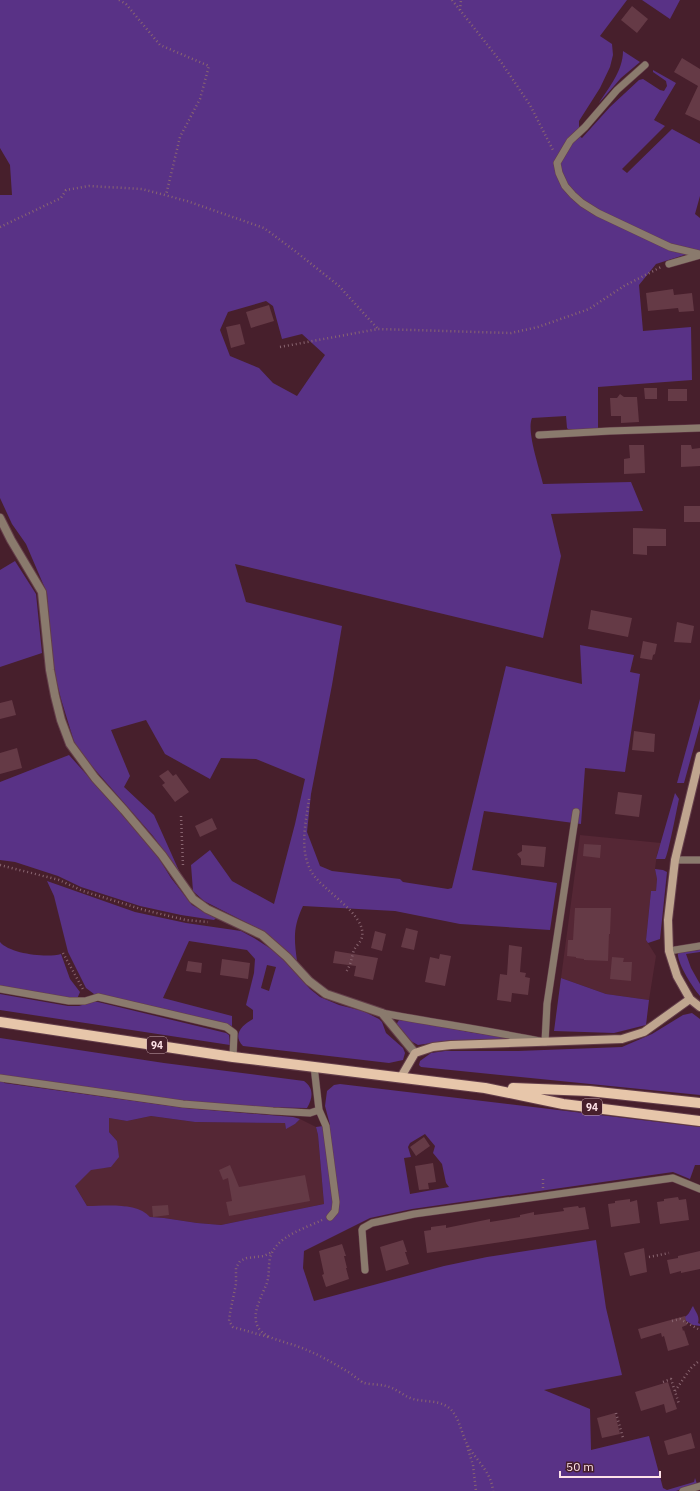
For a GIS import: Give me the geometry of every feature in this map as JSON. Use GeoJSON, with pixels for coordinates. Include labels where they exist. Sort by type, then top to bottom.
{"type":"FeatureCollection","features":[{"type":"Feature","properties":{"kind":"main road","name":"94"},"geometry":{"type":"LineString","coordinates":[[0,1022],[233,1057],[485,1088],[563,1104],[700,1121]]}},
{"type":"Feature","properties":{"kind":"main road","name":"94"},"geometry":{"type":"LineString","coordinates":[[485,1088],[590,1091],[700,1103]]}},
{"type":"Feature","properties":{"kind":"street"},"geometry":{"type":"LineString","coordinates":[[0,518],[11,540],[42,592],[50,670],[55,696],[70,744],[95,778],[162,855],[193,899],[207,909],[262,935],[287,957],[309,981],[326,994],[382,1013],[415,1053]]}},
{"type":"Feature","properties":{"kind":"street"},"geometry":{"type":"LineString","coordinates":[[700,756],[675,860],[668,920],[670,951],[677,976],[690,999],[700,1007]]}},
{"type":"Feature","properties":{"kind":"street"},"geometry":{"type":"LineString","coordinates":[[401,1077],[415,1053],[433,1047],[451,1045],[622,1039],[644,1032],[690,999]]}},
{"type":"Feature","properties":{"kind":"lane"},"geometry":{"type":"LineString","coordinates":[[645,65],[617,90],[585,127],[570,141],[557,163],[559,173],[565,186],[573,195],[598,213],[670,247],[700,254]]}},
{"type":"Feature","properties":{"kind":"lane"},"geometry":{"type":"LineString","coordinates":[[669,264],[700,254]]}},
{"type":"Feature","properties":{"kind":"lane"},"geometry":{"type":"LineString","coordinates":[[539,435],[700,428]]}},
{"type":"Feature","properties":{"kind":"lane"},"geometry":{"type":"LineString","coordinates":[[382,1013],[508,1034],[545,1042],[547,1004],[576,812]]}},
{"type":"Feature","properties":{"kind":"lane"},"geometry":{"type":"LineString","coordinates":[[675,860],[700,860]]}},
{"type":"Feature","properties":{"kind":"lane"},"geometry":{"type":"LineString","coordinates":[[670,951],[700,946]]}},
{"type":"Feature","properties":{"kind":"lane"},"geometry":{"type":"LineString","coordinates":[[0,989],[69,1001],[85,1001],[98,997],[226,1027],[234,1032],[233,1057]]}},
{"type":"Feature","properties":{"kind":"lane"},"geometry":{"type":"LineString","coordinates":[[314,1066],[319,1110],[326,1126],[336,1202],[335,1211],[330,1217]]}},
{"type":"Feature","properties":{"kind":"lane"},"geometry":{"type":"LineString","coordinates":[[0,1078],[183,1104],[310,1113],[319,1110]]}},
{"type":"Feature","properties":{"kind":"lane"},"geometry":{"type":"LineString","coordinates":[[365,1270],[362,1230],[372,1223],[414,1214],[673,1178],[700,1189]]}},
{"type":"Feature","properties":{"kind":"lane"},"geometry":{"type":"LineString","coordinates":[[683,1491],[700,1486]]}},
{"type":"Feature","properties":{"kind":"path"},"geometry":{"type":"LineString","coordinates":[[119,0],[126,4],[160,45],[209,66],[200,99],[180,137],[166,195]]}},
{"type":"Feature","properties":{"kind":"path"},"geometry":{"type":"LineString","coordinates":[[452,0],[501,62],[530,105],[553,150],[557,163]]}},
{"type":"Feature","properties":{"kind":"path"},"geometry":{"type":"LineString","coordinates":[[460,10],[461,0]]}},
{"type":"Feature","properties":{"kind":"path"},"geometry":{"type":"LineString","coordinates":[[0,227],[61,198],[66,190],[89,186],[142,189],[166,195],[264,228],[296,251],[338,286],[378,330]]}},
{"type":"Feature","properties":{"kind":"path"},"geometry":{"type":"LineString","coordinates":[[280,347],[378,330],[511,333],[538,327],[589,308],[624,286],[669,264]]}},
{"type":"Feature","properties":{"kind":"path"},"geometry":{"type":"LineString","coordinates":[[309,799],[304,834],[304,851],[311,871],[324,888],[342,902],[358,920],[362,932],[362,939],[355,950],[350,967],[345,973]]}},
{"type":"Feature","properties":{"kind":"path"},"geometry":{"type":"LineString","coordinates":[[181,816],[184,887]]}},
{"type":"Feature","properties":{"kind":"path"},"geometry":{"type":"LineString","coordinates":[[0,865],[59,880],[83,891],[144,910],[186,920],[215,922]]}},
{"type":"Feature","properties":{"kind":"path"},"geometry":{"type":"LineString","coordinates":[[63,953],[83,990],[94,998]]}},
{"type":"Feature","properties":{"kind":"path"},"geometry":{"type":"LineString","coordinates":[[542,1185],[543,1178]]}},
{"type":"Feature","properties":{"kind":"path"},"geometry":{"type":"LineString","coordinates":[[330,1217],[287,1236],[272,1252],[264,1256],[247,1258],[240,1261],[236,1268],[236,1284],[229,1320],[232,1327],[289,1343],[315,1354],[351,1373],[363,1382],[387,1386],[398,1390],[412,1399],[440,1403],[448,1407],[454,1413],[466,1443],[473,1465],[476,1491]]}},
{"type":"Feature","properties":{"kind":"path"},"geometry":{"type":"LineString","coordinates":[[272,1252],[267,1282],[257,1306],[255,1316],[257,1325],[260,1329],[272,1338]]}},
{"type":"Feature","properties":{"kind":"path"},"geometry":{"type":"LineString","coordinates":[[649,1257],[669,1253]]}},
{"type":"Feature","properties":{"kind":"path"},"geometry":{"type":"LineString","coordinates":[[672,1321],[680,1319],[698,1328]]}},
{"type":"Feature","properties":{"kind":"path"},"geometry":{"type":"LineString","coordinates":[[675,1391],[691,1368],[700,1360]]}},
{"type":"Feature","properties":{"kind":"path"},"geometry":{"type":"LineString","coordinates":[[663,1382],[671,1379],[679,1404]]}},
{"type":"Feature","properties":{"kind":"path"},"geometry":{"type":"LineString","coordinates":[[616,1413],[623,1438]]}},
{"type":"Feature","properties":{"kind":"path"},"geometry":{"type":"LineString","coordinates":[[466,1443],[489,1475],[493,1491]]}},
{"type":"Feature","properties":{"kind":"shaded area"},"geometry":{"type":"Polygon","coordinates":[[[0,0],[627,0],[600,36],[612,44],[613,55],[610,67],[600,88],[579,121],[579,136],[582,138],[610,107],[639,80],[643,79],[664,91],[667,86],[666,81],[653,72],[653,70],[676,83],[654,120],[665,126],[622,169],[627,173],[672,129],[700,144],[700,196],[695,214],[700,218],[700,250],[656,264],[639,285],[643,331],[691,327],[692,380],[598,387],[598,429],[568,429],[566,416],[532,418],[531,432],[534,451],[543,484],[631,482],[643,511],[551,514],[561,556],[543,638],[235,564],[246,602],[342,626],[311,794],[307,832],[320,866],[332,871],[400,879],[403,882],[448,889],[452,888],[506,666],[582,684],[580,645],[634,655],[630,672],[640,674],[625,772],[585,768],[581,824],[484,811],[472,870],[557,883],[550,930],[460,924],[395,911],[303,906],[297,920],[295,933],[297,961],[265,932],[204,901],[193,891],[191,865],[210,850],[232,881],[274,904],[305,779],[256,759],[221,758],[210,779],[165,754],[146,720],[111,730],[130,776],[124,787],[154,815],[180,873],[153,836],[76,748],[51,660],[47,593],[26,544],[12,524],[0,498],[0,195],[12,195],[10,165],[0,148],[0,0]],[[266,301],[228,312],[220,330],[230,356],[259,368],[273,383],[297,396],[325,355],[302,334],[282,339],[273,306],[266,301]]]}},
{"type":"Feature","properties":{"kind":"shaded area"},"geometry":{"type":"Polygon","coordinates":[[[642,0],[680,0],[670,19],[642,0]]]}},
{"type":"Feature","properties":{"kind":"shaded area"},"geometry":{"type":"Polygon","coordinates":[[[623,51],[640,62],[621,78],[599,103],[618,72],[621,65],[623,51]]]}},
{"type":"Feature","properties":{"kind":"shaded area"},"geometry":{"type":"Polygon","coordinates":[[[15,561],[36,594],[42,653],[0,667],[0,570],[15,561]]]}},
{"type":"Feature","properties":{"kind":"shaded area"},"geometry":{"type":"Polygon","coordinates":[[[700,699],[700,725],[684,783],[677,783],[700,699]]]}},
{"type":"Feature","properties":{"kind":"shaded area"},"geometry":{"type":"Polygon","coordinates":[[[69,755],[155,852],[171,878],[192,905],[216,918],[214,920],[181,915],[140,906],[81,887],[58,876],[15,862],[0,860],[0,782],[69,755]]]}},
{"type":"Feature","properties":{"kind":"shaded area"},"geometry":{"type":"Polygon","coordinates":[[[675,793],[679,799],[666,856],[665,859],[656,859],[675,793]]]}},
{"type":"Feature","properties":{"kind":"shaded area"},"geometry":{"type":"Polygon","coordinates":[[[580,835],[661,843],[657,854],[655,869],[657,879],[656,891],[651,891],[646,940],[656,956],[649,1000],[606,994],[561,978],[580,835]]]}},
{"type":"Feature","properties":{"kind":"shaded area"},"geometry":{"type":"Polygon","coordinates":[[[655,869],[667,872],[660,939],[648,943],[646,940],[651,891],[656,891],[657,879],[655,869]]]}},
{"type":"Feature","properties":{"kind":"shaded area"},"geometry":{"type":"Polygon","coordinates":[[[47,881],[135,912],[186,923],[241,931],[279,954],[310,989],[320,997],[339,1005],[363,1011],[379,1019],[382,1022],[386,1033],[403,1048],[405,1053],[403,1060],[389,1063],[243,1046],[238,1038],[238,1034],[245,1024],[253,1019],[253,1010],[246,1005],[254,973],[255,959],[247,950],[189,941],[163,998],[232,1016],[232,1026],[94,994],[86,988],[68,952],[54,896],[47,881]],[[267,965],[261,988],[269,991],[276,967],[267,965]]]}},
{"type":"Feature","properties":{"kind":"shaded area"},"geometry":{"type":"Polygon","coordinates":[[[0,942],[12,950],[29,954],[47,956],[61,954],[70,979],[80,992],[77,999],[0,987],[0,942]]]}},
{"type":"Feature","properties":{"kind":"shaded area"},"geometry":{"type":"Polygon","coordinates":[[[700,950],[700,952],[686,954],[691,968],[700,984],[700,996],[682,968],[678,952],[700,950]]]}},
{"type":"Feature","properties":{"kind":"shaded area"},"geometry":{"type":"Polygon","coordinates":[[[561,978],[606,994],[649,1000],[646,1025],[614,1033],[554,1031],[561,978]]]}},
{"type":"Feature","properties":{"kind":"shaded area"},"geometry":{"type":"Polygon","coordinates":[[[0,994],[68,1006],[79,1006],[92,1002],[98,1002],[226,1033],[229,1035],[230,1045],[0,1010],[0,994]]]}},
{"type":"Feature","properties":{"kind":"shaded area"},"geometry":{"type":"Polygon","coordinates":[[[692,1013],[700,1019],[700,1095],[421,1067],[419,1065],[420,1061],[431,1053],[445,1051],[518,1051],[622,1047],[652,1034],[683,1015],[692,1013]]]}},
{"type":"Feature","properties":{"kind":"shaded area"},"geometry":{"type":"Polygon","coordinates":[[[399,1020],[528,1041],[452,1040],[418,1045],[409,1040],[396,1025],[399,1020]]]}},
{"type":"Feature","properties":{"kind":"shaded area"},"geometry":{"type":"Polygon","coordinates":[[[0,1038],[164,1063],[304,1081],[310,1087],[312,1093],[307,1108],[231,1105],[155,1098],[5,1076],[4,1083],[185,1108],[293,1117],[300,1119],[286,1129],[285,1123],[195,1122],[151,1116],[127,1121],[109,1118],[109,1132],[117,1141],[119,1157],[111,1167],[91,1170],[75,1186],[87,1206],[129,1207],[144,1212],[150,1217],[197,1223],[221,1225],[324,1204],[316,1127],[330,1125],[325,1106],[327,1091],[334,1085],[340,1084],[700,1127],[700,1165],[695,1165],[690,1179],[673,1172],[412,1209],[370,1218],[304,1251],[303,1268],[314,1301],[444,1266],[487,1257],[596,1240],[606,1308],[622,1375],[544,1390],[590,1409],[591,1450],[649,1436],[663,1488],[667,1490],[694,1482],[695,1478],[697,1484],[676,1491],[0,1491],[0,1038]],[[425,1134],[410,1143],[408,1147],[411,1157],[404,1158],[410,1194],[449,1187],[446,1183],[442,1164],[433,1153],[435,1146],[425,1134]]]}},
{"type":"Feature","properties":{"kind":"shaded area"},"geometry":{"type":"Polygon","coordinates":[[[151,1116],[195,1122],[285,1123],[286,1128],[295,1124],[300,1119],[316,1127],[324,1204],[221,1225],[150,1217],[124,1206],[87,1206],[75,1186],[91,1169],[111,1167],[117,1141],[109,1132],[109,1118],[127,1121],[151,1116]]]}},
{"type":"Feature","properties":{"kind":"shaded area"},"geometry":{"type":"Polygon","coordinates":[[[693,1306],[698,1316],[698,1323],[700,1326],[693,1325],[681,1318],[688,1315],[693,1306]]]}},
{"type":"Feature","properties":{"kind":"building"},"geometry":{"type":"Polygon","coordinates":[[[632,6],[648,19],[637,33],[621,20],[632,6]]]}},
{"type":"Feature","properties":{"kind":"building"},"geometry":{"type":"Polygon","coordinates":[[[682,58],[700,69],[700,121],[685,114],[698,86],[674,72],[682,58]]]}},
{"type":"Feature","properties":{"kind":"building"},"geometry":{"type":"Polygon","coordinates":[[[673,289],[674,295],[692,293],[694,311],[679,312],[678,308],[648,311],[646,293],[673,289]]]}},
{"type":"Feature","properties":{"kind":"building"},"geometry":{"type":"Polygon","coordinates":[[[269,305],[274,321],[251,328],[246,312],[269,305]]]}},
{"type":"Feature","properties":{"kind":"building"},"geometry":{"type":"Polygon","coordinates":[[[240,324],[245,344],[231,348],[226,327],[240,324]]]}},
{"type":"Feature","properties":{"kind":"building"},"geometry":{"type":"Polygon","coordinates":[[[644,388],[657,388],[657,399],[645,399],[644,388]]]}},
{"type":"Feature","properties":{"kind":"building"},"geometry":{"type":"Polygon","coordinates":[[[668,389],[687,389],[687,401],[668,401],[668,389]]]}},
{"type":"Feature","properties":{"kind":"building"},"geometry":{"type":"Polygon","coordinates":[[[620,394],[624,397],[637,397],[639,422],[621,423],[621,416],[611,416],[610,398],[617,398],[620,394]]]}},
{"type":"Feature","properties":{"kind":"building"},"geometry":{"type":"Polygon","coordinates":[[[629,445],[644,445],[645,473],[624,474],[624,459],[630,458],[629,445]]]}},
{"type":"Feature","properties":{"kind":"building"},"geometry":{"type":"Polygon","coordinates":[[[681,445],[691,445],[692,449],[700,448],[700,466],[681,467],[681,445]]]}},
{"type":"Feature","properties":{"kind":"building"},"geometry":{"type":"Polygon","coordinates":[[[684,506],[700,506],[700,522],[684,522],[684,506]]]}},
{"type":"Feature","properties":{"kind":"building"},"geometry":{"type":"Polygon","coordinates":[[[633,528],[666,529],[666,546],[647,546],[647,555],[633,554],[633,528]]]}},
{"type":"Feature","properties":{"kind":"building"},"geometry":{"type":"Polygon","coordinates":[[[591,610],[632,618],[628,637],[588,629],[591,610]]]}},
{"type":"Feature","properties":{"kind":"building"},"geometry":{"type":"Polygon","coordinates":[[[677,622],[694,626],[691,643],[674,642],[677,622]]]}},
{"type":"Feature","properties":{"kind":"building"},"geometry":{"type":"Polygon","coordinates":[[[643,641],[657,644],[652,660],[640,658],[643,641]]]}},
{"type":"Feature","properties":{"kind":"building"},"geometry":{"type":"Polygon","coordinates":[[[12,700],[16,715],[0,719],[0,703],[12,700]]]}},
{"type":"Feature","properties":{"kind":"building"},"geometry":{"type":"Polygon","coordinates":[[[634,731],[655,734],[654,752],[632,750],[634,731]]]}},
{"type":"Feature","properties":{"kind":"building"},"geometry":{"type":"Polygon","coordinates":[[[17,748],[22,768],[0,774],[0,753],[17,748]]]}},
{"type":"Feature","properties":{"kind":"building"},"geometry":{"type":"Polygon","coordinates":[[[168,770],[173,776],[176,774],[189,792],[175,802],[162,785],[165,783],[159,776],[168,770]]]}},
{"type":"Feature","properties":{"kind":"building"},"geometry":{"type":"Polygon","coordinates":[[[618,792],[642,795],[639,817],[615,814],[618,792]]]}},
{"type":"Feature","properties":{"kind":"building"},"geometry":{"type":"Polygon","coordinates":[[[212,818],[217,829],[200,837],[195,826],[212,818]]]}},
{"type":"Feature","properties":{"kind":"building"},"geometry":{"type":"Polygon","coordinates":[[[584,844],[601,845],[600,858],[583,856],[584,844]]]}},
{"type":"Feature","properties":{"kind":"building"},"geometry":{"type":"Polygon","coordinates":[[[522,845],[546,847],[544,867],[521,865],[521,859],[517,854],[522,851],[522,845]]]}},
{"type":"Feature","properties":{"kind":"building"},"geometry":{"type":"Polygon","coordinates":[[[575,908],[611,908],[608,961],[584,960],[567,956],[568,940],[573,940],[575,908]]]}},
{"type":"Feature","properties":{"kind":"building"},"geometry":{"type":"Polygon","coordinates":[[[406,928],[418,931],[414,950],[401,947],[406,928]]]}},
{"type":"Feature","properties":{"kind":"building"},"geometry":{"type":"Polygon","coordinates":[[[375,931],[386,934],[382,951],[371,948],[375,931]]]}},
{"type":"Feature","properties":{"kind":"building"},"geometry":{"type":"Polygon","coordinates":[[[509,945],[522,947],[520,972],[526,973],[525,977],[530,978],[528,995],[512,993],[511,1002],[497,1000],[500,974],[507,975],[509,945]]]}},
{"type":"Feature","properties":{"kind":"building"},"geometry":{"type":"Polygon","coordinates":[[[335,951],[378,958],[373,980],[354,976],[356,966],[333,963],[335,951]]]}},
{"type":"Feature","properties":{"kind":"building"},"geometry":{"type":"Polygon","coordinates":[[[440,954],[451,956],[445,986],[425,982],[430,957],[439,959],[440,954]]]}},
{"type":"Feature","properties":{"kind":"building"},"geometry":{"type":"Polygon","coordinates":[[[612,957],[624,958],[623,962],[632,962],[631,981],[610,979],[612,957]]]}},
{"type":"Feature","properties":{"kind":"building"},"geometry":{"type":"Polygon","coordinates":[[[222,959],[250,963],[248,979],[220,975],[222,959]]]}},
{"type":"Feature","properties":{"kind":"building"},"geometry":{"type":"Polygon","coordinates":[[[188,961],[202,963],[201,973],[186,971],[188,961]]]}},
{"type":"Feature","properties":{"kind":"building"},"geometry":{"type":"Polygon","coordinates":[[[424,1137],[430,1146],[416,1156],[410,1147],[424,1137]]]}},
{"type":"Feature","properties":{"kind":"building"},"geometry":{"type":"Polygon","coordinates":[[[433,1163],[436,1182],[428,1183],[429,1189],[419,1190],[415,1166],[433,1163]]]}},
{"type":"Feature","properties":{"kind":"building"},"geometry":{"type":"Polygon","coordinates":[[[230,1165],[239,1187],[305,1175],[310,1201],[229,1216],[226,1202],[232,1201],[228,1178],[223,1180],[219,1170],[230,1165]]]}},
{"type":"Feature","properties":{"kind":"building"},"geometry":{"type":"Polygon","coordinates":[[[678,1197],[679,1200],[686,1199],[689,1220],[660,1224],[657,1202],[664,1201],[664,1199],[678,1197]]]}},
{"type":"Feature","properties":{"kind":"building"},"geometry":{"type":"Polygon","coordinates":[[[630,1199],[630,1202],[637,1200],[640,1223],[611,1227],[608,1204],[615,1203],[615,1201],[630,1199]]]}},
{"type":"Feature","properties":{"kind":"building"},"geometry":{"type":"Polygon","coordinates":[[[168,1205],[169,1215],[153,1217],[152,1206],[168,1205]]]}},
{"type":"Feature","properties":{"kind":"building"},"geometry":{"type":"Polygon","coordinates":[[[578,1206],[579,1208],[585,1207],[589,1229],[427,1253],[424,1231],[431,1230],[431,1227],[446,1225],[446,1228],[490,1219],[490,1222],[520,1217],[520,1215],[534,1212],[534,1215],[564,1211],[563,1208],[578,1206]]]}},
{"type":"Feature","properties":{"kind":"building"},"geometry":{"type":"Polygon","coordinates":[[[403,1240],[409,1264],[386,1271],[380,1247],[403,1240]]]}},
{"type":"Feature","properties":{"kind":"building"},"geometry":{"type":"Polygon","coordinates":[[[342,1244],[346,1256],[344,1256],[349,1279],[326,1287],[322,1275],[324,1274],[319,1251],[342,1244]]]}},
{"type":"Feature","properties":{"kind":"building"},"geometry":{"type":"Polygon","coordinates":[[[644,1248],[647,1272],[630,1276],[624,1253],[644,1248]]]}},
{"type":"Feature","properties":{"kind":"building"},"geometry":{"type":"Polygon","coordinates":[[[700,1251],[700,1269],[670,1274],[667,1260],[700,1251]]]}},
{"type":"Feature","properties":{"kind":"building"},"geometry":{"type":"Polygon","coordinates":[[[685,1316],[687,1325],[682,1327],[689,1345],[668,1351],[664,1336],[662,1337],[661,1333],[641,1339],[638,1329],[685,1316]]]}},
{"type":"Feature","properties":{"kind":"building"},"geometry":{"type":"Polygon","coordinates":[[[668,1382],[677,1409],[666,1413],[664,1404],[641,1411],[635,1392],[668,1382]]]}},
{"type":"Feature","properties":{"kind":"building"},"geometry":{"type":"Polygon","coordinates":[[[615,1413],[620,1434],[602,1438],[597,1418],[615,1413]]]}},
{"type":"Feature","properties":{"kind":"building"},"geometry":{"type":"Polygon","coordinates":[[[691,1433],[695,1448],[668,1455],[664,1441],[691,1433]]]}}]}
